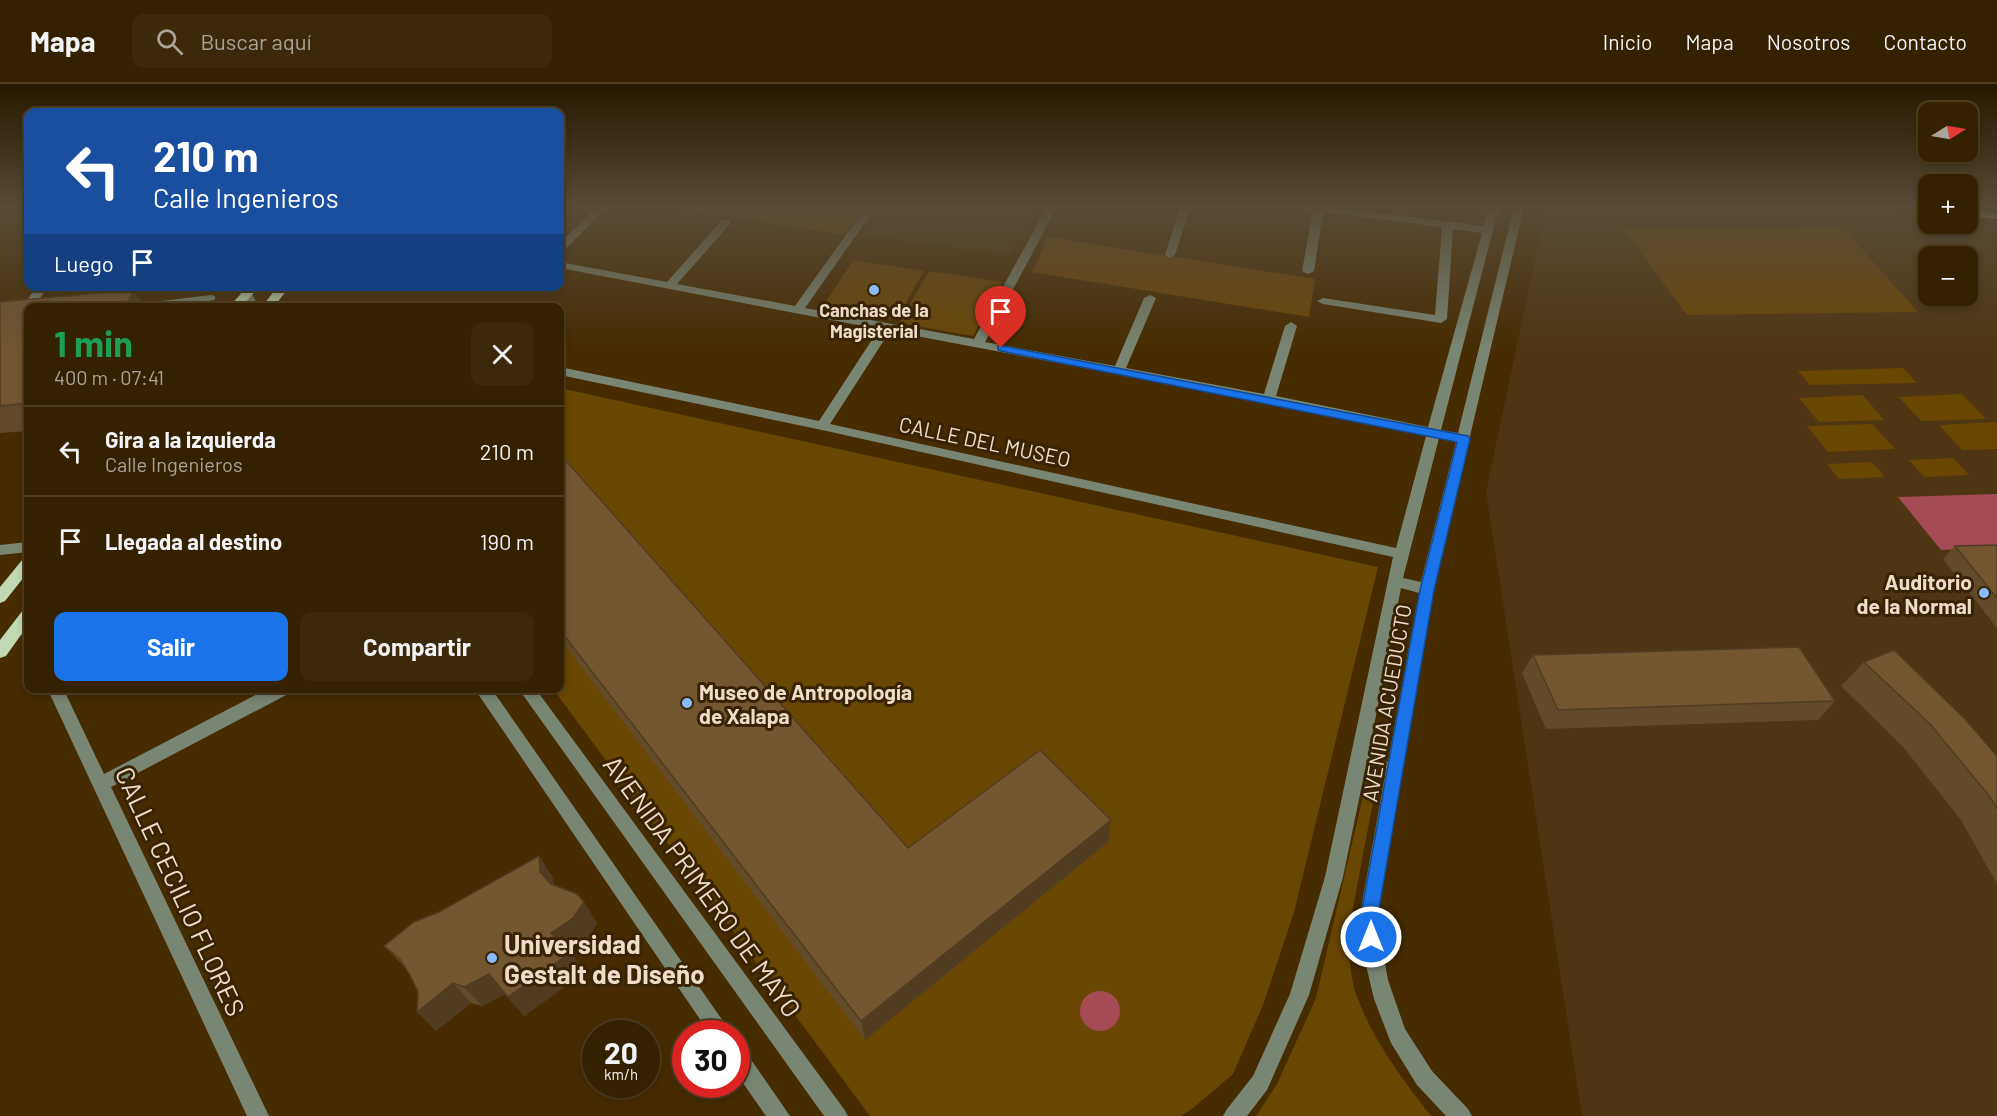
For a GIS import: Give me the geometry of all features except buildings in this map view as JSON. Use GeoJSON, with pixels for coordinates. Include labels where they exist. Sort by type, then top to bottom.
{"type":"FeatureCollection","features":[{"type":"Feature","properties":{"kind":"main road"},"geometry":{"type":"LineString","coordinates":[[237,303],[246,291]]}},
{"type":"Feature","properties":{"kind":"main road"},"geometry":{"type":"LineString","coordinates":[[270,303],[281,291]]}},
{"type":"Feature","properties":{"kind":"main road"},"geometry":{"type":"LineString","coordinates":[[0,597],[24,568]]}},
{"type":"Feature","properties":{"kind":"main road"},"geometry":{"type":"LineString","coordinates":[[0,651],[24,626]]}},
{"type":"Feature","properties":{"kind":"street"},"geometry":{"type":"LineString","coordinates":[[669,286],[696,255]]}},
{"type":"Feature","properties":{"kind":"street"},"geometry":{"type":"LineString","coordinates":[[798,310],[837,255]]}},
{"type":"Feature","properties":{"kind":"street"},"geometry":{"type":"LineString","coordinates":[[978,343],[1026,255]]}},
{"type":"Feature","properties":{"kind":"street"},"geometry":{"type":"LineString","coordinates":[[1308,271],[1311,255]]}},
{"type":"Feature","properties":{"kind":"street"},"geometry":{"type":"LineString","coordinates":[[1323,301],[1441,319],[1446,255]]}},
{"type":"Feature","properties":{"kind":"street","name":"AVENIDA ACUEDUCTO"},"geometry":{"type":"LineString","coordinates":[[1234,1116],[1260,1083],[1299,995],[1334,876],[1401,554],[1481,255]]}},
{"type":"Feature","properties":{"kind":"street","name":"AVENIDA ACUEDUCTO"},"geometry":{"type":"LineString","coordinates":[[1461,1116],[1420,1072],[1389,1019],[1375,971],[1368,920],[1427,590],[1508,255]]}},
{"type":"Feature","properties":{"kind":"street"},"geometry":{"type":"LineString","coordinates":[[564,266],[1269,399],[1464,439]]}},
{"type":"Feature","properties":{"kind":"street"},"geometry":{"type":"LineString","coordinates":[[1119,371],[1150,298]]}},
{"type":"Feature","properties":{"kind":"street"},"geometry":{"type":"LineString","coordinates":[[1269,399],[1291,326]]}},
{"type":"Feature","properties":{"kind":"street"},"geometry":{"type":"LineString","coordinates":[[822,426],[886,328]]}},
{"type":"Feature","properties":{"kind":"street","name":"CALLE DEL MUSEO"},"geometry":{"type":"LineString","coordinates":[[564,373],[822,426],[1401,554]]}},
{"type":"Feature","properties":{"kind":"street"},"geometry":{"type":"LineString","coordinates":[[0,550],[24,547]]}},
{"type":"Feature","properties":{"kind":"street"},"geometry":{"type":"LineString","coordinates":[[1395,581],[1427,590]]}},
{"type":"Feature","properties":{"kind":"street","name":"CALLE CECILIO FLORES"},"geometry":{"type":"LineString","coordinates":[[57,693],[258,1116]]}},
{"type":"Feature","properties":{"kind":"street"},"geometry":{"type":"LineString","coordinates":[[102,783],[274,693]]}},
{"type":"Feature","properties":{"kind":"street"},"geometry":{"type":"LineString","coordinates":[[485,693],[712,1020]]}},
{"type":"Feature","properties":{"kind":"street","name":"AVENIDA PRIMERO DE MAYO"},"geometry":{"type":"LineString","coordinates":[[530,693],[837,1116]]}},
{"type":"Feature","properties":{"kind":"street"},"geometry":{"type":"LineString","coordinates":[[1358,760],[1396,772]]}},
{"type":"Feature","properties":{"kind":"street"},"geometry":{"type":"LineString","coordinates":[[750,1075],[779,1116]]}},
{"type":"Feature","properties":{"kind":"shaded area"},"geometry":{"type":"Polygon","coordinates":[[[1040,255],[1163,255],[1315,279],[1309,317],[1032,272],[1040,255]]]}},
{"type":"Feature","properties":{"kind":"shaded area"},"geometry":{"type":"Polygon","coordinates":[[[1536,255],[1918,255],[1918,306],[1978,306],[1978,255],[1997,255],[1997,1116],[1582,1116],[1486,492],[1536,255]]]}},
{"type":"Feature","properties":{"kind":"shaded area"},"geometry":{"type":"Polygon","coordinates":[[[1642,255],[1867,255],[1918,312],[1687,315],[1642,255]]]}},
{"type":"Feature","properties":{"kind":"shaded area","name":"Canchas de la Magisterial"},"geometry":{"type":"Polygon","coordinates":[[[853,260],[924,271],[896,320],[822,308],[853,260]]]}},
{"type":"Feature","properties":{"kind":"shaded area"},"geometry":{"type":"Polygon","coordinates":[[[929,271],[1003,282],[973,336],[899,323],[929,271]]]}},
{"type":"Feature","properties":{"kind":"shaded area"},"geometry":{"type":"Polygon","coordinates":[[[1903,368],[1917,383],[1810,385],[1798,371],[1903,368]]]}},
{"type":"Feature","properties":{"kind":"shaded area"},"geometry":{"type":"Polygon","coordinates":[[[564,389],[1378,567],[1294,912],[1263,1005],[1233,1074],[1181,1116],[870,1116],[556,693],[564,693],[564,389]]]}},
{"type":"Feature","properties":{"kind":"shaded area"},"geometry":{"type":"Polygon","coordinates":[[[1962,394],[1986,419],[1921,421],[1899,397],[1962,394]]]}},
{"type":"Feature","properties":{"kind":"shaded area"},"geometry":{"type":"Polygon","coordinates":[[[1863,395],[1884,420],[1819,422],[1799,398],[1863,395]]]}},
{"type":"Feature","properties":{"kind":"shaded area"},"geometry":{"type":"Polygon","coordinates":[[[1997,422],[1997,449],[1962,450],[1939,425],[1997,422]]]}},
{"type":"Feature","properties":{"kind":"shaded area"},"geometry":{"type":"Polygon","coordinates":[[[1872,424],[1895,449],[1828,452],[1807,426],[1872,424]]]}},
{"type":"Feature","properties":{"kind":"shaded area"},"geometry":{"type":"Polygon","coordinates":[[[1953,458],[1969,475],[1924,477],[1909,460],[1953,458]]]}},
{"type":"Feature","properties":{"kind":"shaded area"},"geometry":{"type":"Polygon","coordinates":[[[1872,462],[1885,477],[1839,479],[1827,464],[1872,462]]]}},
{"type":"Feature","properties":{"kind":"shaded area"},"geometry":{"type":"Polygon","coordinates":[[[1997,494],[1997,548],[1941,550],[1898,497],[1997,494]]]}},
{"type":"Feature","properties":{"kind":"shaded area"},"geometry":{"type":"Polygon","coordinates":[[[1373,777],[1377,781],[1348,934],[1352,979],[1363,1011],[1379,1043],[1431,1116],[1256,1116],[1277,1084],[1316,998],[1367,779],[1373,777]]]}},
{"type":"Feature","properties":{"kind":"shaded area"},"geometry":{"type":"Polygon","coordinates":[[[1100,991],[1114,997],[1120,1011],[1114,1025],[1100,1031],[1086,1025],[1080,1011],[1086,997],[1100,991]]]}},
{"type":"Feature","properties":{"kind":"place","name":"Canchas de la Magisterial"},"geometry":{"type":"Point","coordinates":[874,290]}},
{"type":"Feature","properties":{"kind":"place","name":"Auditorio de la Normal"},"geometry":{"type":"Point","coordinates":[1984,593]}},
{"type":"Feature","properties":{"kind":"place","name":"Museo de Antropología de Xalapa"},"geometry":{"type":"Point","coordinates":[687,703]}},
{"type":"Feature","properties":{"kind":"place","name":"Universidad Gestalt de Diseño"},"geometry":{"type":"Point","coordinates":[492,958]}},
{"type":"Feature","properties":{"kind":"route"},"geometry":{"type":"LineString","coordinates":[[1001,348],[1331,411],[1464,439],[1427,590],[1368,920],[1371,937]]}}]}
